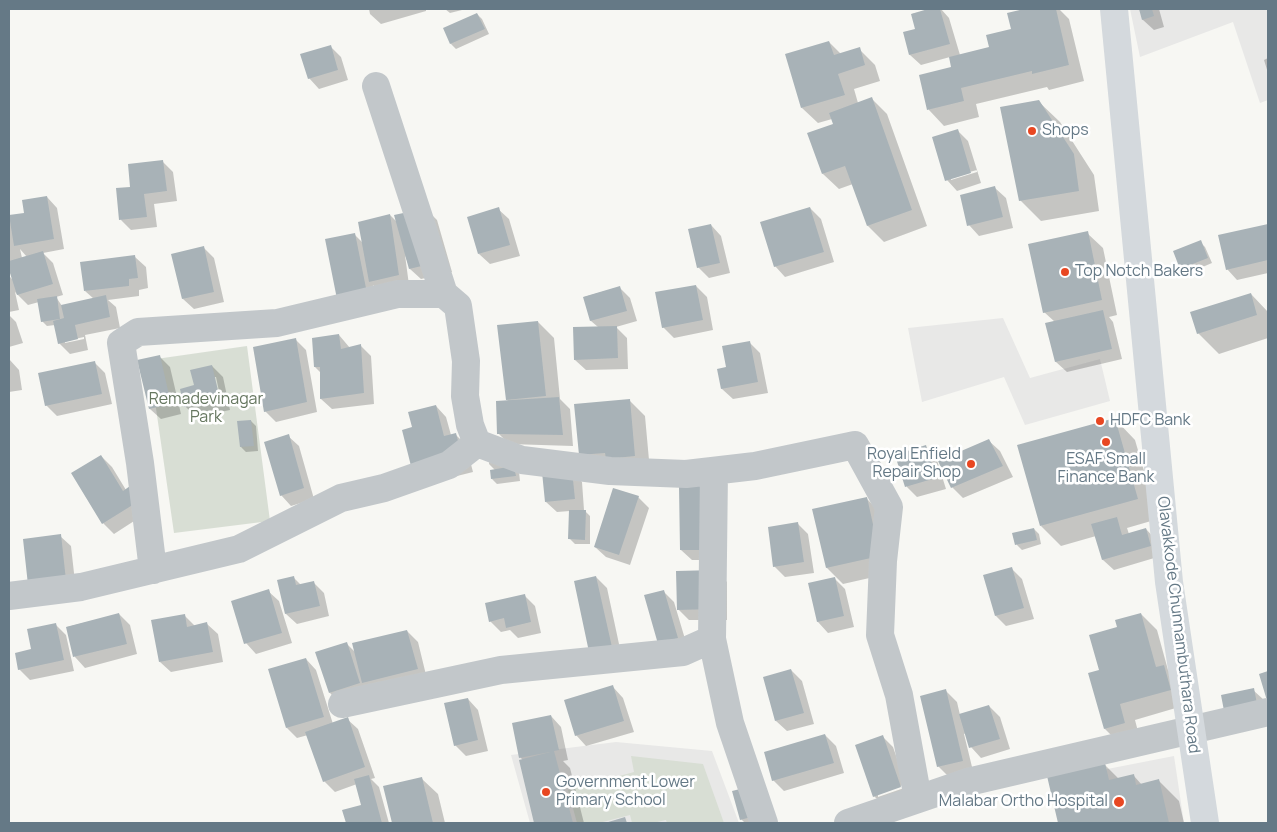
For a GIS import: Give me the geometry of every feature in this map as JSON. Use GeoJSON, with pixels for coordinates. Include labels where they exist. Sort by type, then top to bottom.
{"type":"FeatureCollection","features":[{"type":"Feature","properties":{"kind":"main road","name":"Olavakkode Chunnambuthara Road"},"geometry":{"type":"LineString","coordinates":[[1114,9],[1169,582],[1205,823]]}},
{"type":"Feature","properties":{"kind":"street"},"geometry":{"type":"LineString","coordinates":[[376,86],[444,294],[458,306],[466,361],[465,396],[470,426],[477,443],[522,460],[610,471],[686,474],[755,466],[855,445],[889,507],[883,561],[880,635],[899,695],[918,799]]}},
{"type":"Feature","properties":{"kind":"street"},"geometry":{"type":"LineString","coordinates":[[153,570],[140,463],[121,343],[138,332],[277,323],[398,294],[444,294]]}},
{"type":"Feature","properties":{"kind":"street"},"geometry":{"type":"LineString","coordinates":[[10,592],[81,587],[239,550],[341,498],[384,488],[449,465],[477,443]]}},
{"type":"Feature","properties":{"kind":"street"},"geometry":{"type":"LineString","coordinates":[[714,471],[712,639],[730,723],[764,823]]}},
{"type":"Feature","properties":{"kind":"street"},"geometry":{"type":"LineString","coordinates":[[342,704],[501,670],[683,652],[712,639]]}},
{"type":"Feature","properties":{"kind":"street"},"geometry":{"type":"LineString","coordinates":[[848,823],[968,782],[1268,712]]}},
{"type":"Feature","properties":{"kind":"shaded area"},"geometry":{"type":"Polygon","coordinates":[[[1130,9],[1268,9],[1268,100],[1260,103],[1233,22],[1140,57],[1130,9]]]}},
{"type":"Feature","properties":{"kind":"shaded area"},"geometry":{"type":"Polygon","coordinates":[[[1003,318],[1030,378],[1100,359],[1110,401],[1025,425],[1004,377],[922,402],[908,328],[1003,318]]]}},
{"type":"Feature","properties":{"kind":"shaded area"},"geometry":{"type":"Polygon","coordinates":[[[616,742],[712,751],[739,823],[530,823],[511,755],[616,742]]]}},
{"type":"Feature","properties":{"kind":"shaded area","name":"Malabar Ortho Hospital"},"geometry":{"type":"Polygon","coordinates":[[[1174,756],[1184,823],[1062,823],[1051,780],[1174,756]]]}},
{"type":"Feature","properties":{"kind":"green space","name":"Remadevinagar Park"},"geometry":{"type":"Polygon","coordinates":[[[247,346],[270,521],[174,533],[149,360],[247,346]]]}},
{"type":"Feature","properties":{"kind":"green space"},"geometry":{"type":"Polygon","coordinates":[[[631,756],[703,764],[724,823],[667,823],[666,820],[653,823],[632,823],[630,815],[599,823],[577,823],[568,790],[634,772],[631,756]]]}},
{"type":"Feature","properties":{"kind":"building"},"geometry":{"type":"Polygon","coordinates":[[[928,9],[940,9],[950,44],[909,55],[903,32],[915,29],[911,14],[928,9]]]}},
{"type":"Feature","properties":{"kind":"building"},"geometry":{"type":"Polygon","coordinates":[[[1024,9],[1056,9],[1069,65],[1032,74],[1032,71],[961,88],[964,101],[927,110],[919,75],[951,67],[949,57],[989,47],[986,35],[1011,29],[1007,13],[1024,9]]]}},
{"type":"Feature","properties":{"kind":"building"},"geometry":{"type":"Polygon","coordinates":[[[1139,9],[1152,9],[1154,16],[1142,20],[1139,9]]]}},
{"type":"Feature","properties":{"kind":"building"},"geometry":{"type":"Polygon","coordinates":[[[477,13],[485,29],[450,44],[443,28],[477,13]]]}},
{"type":"Feature","properties":{"kind":"building"},"geometry":{"type":"Polygon","coordinates":[[[829,41],[834,55],[860,47],[865,65],[838,74],[845,95],[801,108],[785,54],[829,41]]]}},
{"type":"Feature","properties":{"kind":"building"},"geometry":{"type":"Polygon","coordinates":[[[331,45],[338,70],[308,79],[300,54],[331,45]]]}},
{"type":"Feature","properties":{"kind":"building"},"geometry":{"type":"Polygon","coordinates":[[[872,97],[912,210],[867,226],[845,166],[822,174],[807,133],[833,124],[829,113],[872,97]]]}},
{"type":"Feature","properties":{"kind":"building","name":"Shops"},"geometry":{"type":"Polygon","coordinates":[[[1039,100],[1074,154],[1079,191],[1019,201],[1000,107],[1039,100]]]}},
{"type":"Feature","properties":{"kind":"building"},"geometry":{"type":"Polygon","coordinates":[[[958,129],[971,173],[945,181],[932,137],[958,129]]]}},
{"type":"Feature","properties":{"kind":"building"},"geometry":{"type":"Polygon","coordinates":[[[163,160],[167,191],[144,194],[147,217],[119,220],[116,188],[130,187],[128,164],[163,160]]]}},
{"type":"Feature","properties":{"kind":"building"},"geometry":{"type":"Polygon","coordinates":[[[995,186],[1003,217],[967,226],[960,195],[995,186]]]}},
{"type":"Feature","properties":{"kind":"building"},"geometry":{"type":"Polygon","coordinates":[[[47,196],[54,239],[14,246],[9,215],[24,213],[22,200],[47,196]]]}},
{"type":"Feature","properties":{"kind":"building"},"geometry":{"type":"Polygon","coordinates":[[[499,207],[510,245],[478,254],[467,217],[499,207]]]}},
{"type":"Feature","properties":{"kind":"building"},"geometry":{"type":"Polygon","coordinates":[[[810,207],[824,252],[774,267],[760,222],[810,207]]]}},
{"type":"Feature","properties":{"kind":"building"},"geometry":{"type":"Polygon","coordinates":[[[427,208],[443,261],[409,269],[394,215],[427,208]]]}},
{"type":"Feature","properties":{"kind":"building"},"geometry":{"type":"Polygon","coordinates":[[[390,214],[399,275],[369,282],[358,222],[390,214]]]}},
{"type":"Feature","properties":{"kind":"building"},"geometry":{"type":"Polygon","coordinates":[[[711,224],[720,263],[697,268],[688,229],[711,224]]]}},
{"type":"Feature","properties":{"kind":"building"},"geometry":{"type":"Polygon","coordinates":[[[1268,224],[1268,260],[1226,270],[1218,235],[1268,224]]]}},
{"type":"Feature","properties":{"kind":"building","name":"Top Notch Bakers"},"geometry":{"type":"Polygon","coordinates":[[[1088,231],[1102,300],[1043,313],[1028,244],[1088,231]]]}},
{"type":"Feature","properties":{"kind":"building"},"geometry":{"type":"Polygon","coordinates":[[[355,233],[367,293],[337,299],[325,239],[355,233]]]}},
{"type":"Feature","properties":{"kind":"building"},"geometry":{"type":"Polygon","coordinates":[[[1201,240],[1208,258],[1180,269],[1173,251],[1201,240]]]}},
{"type":"Feature","properties":{"kind":"building"},"geometry":{"type":"Polygon","coordinates":[[[204,246],[214,292],[182,299],[171,254],[204,246]]]}},
{"type":"Feature","properties":{"kind":"building"},"geometry":{"type":"Polygon","coordinates":[[[43,251],[53,284],[17,295],[9,270],[9,261],[43,251]]]}},
{"type":"Feature","properties":{"kind":"building"},"geometry":{"type":"Polygon","coordinates":[[[135,255],[138,278],[129,279],[129,286],[84,291],[80,262],[135,255]]]}},
{"type":"Feature","properties":{"kind":"building"},"geometry":{"type":"Polygon","coordinates":[[[696,285],[703,320],[662,328],[655,292],[696,285]]]}},
{"type":"Feature","properties":{"kind":"building"},"geometry":{"type":"Polygon","coordinates":[[[620,286],[627,311],[590,321],[583,297],[620,286]]]}},
{"type":"Feature","properties":{"kind":"building"},"geometry":{"type":"Polygon","coordinates":[[[1251,293],[1257,315],[1197,334],[1190,312],[1251,293]]]}},
{"type":"Feature","properties":{"kind":"building"},"geometry":{"type":"Polygon","coordinates":[[[106,295],[110,317],[75,325],[78,339],[58,344],[53,321],[64,318],[61,305],[106,295]]]}},
{"type":"Feature","properties":{"kind":"building"},"geometry":{"type":"Polygon","coordinates":[[[57,296],[60,319],[41,322],[37,299],[57,296]]]}},
{"type":"Feature","properties":{"kind":"building"},"geometry":{"type":"Polygon","coordinates":[[[1103,310],[1112,349],[1055,362],[1045,323],[1103,310]]]}},
{"type":"Feature","properties":{"kind":"building"},"geometry":{"type":"Polygon","coordinates":[[[538,321],[546,396],[506,400],[497,325],[538,321]]]}},
{"type":"Feature","properties":{"kind":"building"},"geometry":{"type":"Polygon","coordinates":[[[617,326],[618,358],[574,360],[573,327],[617,326]]]}},
{"type":"Feature","properties":{"kind":"building"},"geometry":{"type":"Polygon","coordinates":[[[339,334],[341,349],[361,344],[364,393],[320,399],[320,367],[314,367],[312,338],[339,334]]]}},
{"type":"Feature","properties":{"kind":"building"},"geometry":{"type":"Polygon","coordinates":[[[296,338],[307,402],[264,412],[253,347],[296,338]]]}},
{"type":"Feature","properties":{"kind":"building"},"geometry":{"type":"Polygon","coordinates":[[[750,341],[758,382],[721,389],[717,369],[726,367],[722,346],[750,341]]]}},
{"type":"Feature","properties":{"kind":"building"},"geometry":{"type":"Polygon","coordinates":[[[160,355],[171,404],[149,409],[137,360],[160,355]]]}},
{"type":"Feature","properties":{"kind":"building"},"geometry":{"type":"Polygon","coordinates":[[[95,361],[102,394],[45,406],[38,373],[95,361]]]}},
{"type":"Feature","properties":{"kind":"building"},"geometry":{"type":"Polygon","coordinates":[[[212,365],[220,399],[184,407],[180,389],[194,385],[190,370],[212,365]]]}},
{"type":"Feature","properties":{"kind":"building"},"geometry":{"type":"Polygon","coordinates":[[[559,397],[563,435],[497,434],[496,401],[559,397]]]}},
{"type":"Feature","properties":{"kind":"building"},"geometry":{"type":"Polygon","coordinates":[[[630,399],[635,456],[606,459],[605,453],[579,455],[574,404],[630,399]]]}},
{"type":"Feature","properties":{"kind":"building"},"geometry":{"type":"Polygon","coordinates":[[[436,405],[444,436],[456,433],[463,461],[413,474],[402,430],[412,427],[408,412],[436,405]]]}},
{"type":"Feature","properties":{"kind":"building"},"geometry":{"type":"Polygon","coordinates":[[[1115,418],[1138,499],[1040,526],[1017,445],[1115,418]]]}},
{"type":"Feature","properties":{"kind":"building"},"geometry":{"type":"Polygon","coordinates":[[[251,420],[254,446],[240,447],[237,421],[251,420]]]}},
{"type":"Feature","properties":{"kind":"building"},"geometry":{"type":"Polygon","coordinates":[[[289,434],[304,488],[280,496],[264,442],[289,434]]]}},
{"type":"Feature","properties":{"kind":"building","name":"Royal Enfield Repair Shop"},"geometry":{"type":"Polygon","coordinates":[[[989,439],[1003,466],[951,488],[938,461],[989,439]]]}},
{"type":"Feature","properties":{"kind":"building"},"geometry":{"type":"Polygon","coordinates":[[[926,445],[936,478],[905,487],[895,455],[926,445]]]}},
{"type":"Feature","properties":{"kind":"building"},"geometry":{"type":"Polygon","coordinates":[[[101,455],[123,491],[130,486],[139,501],[102,524],[71,473],[101,455]]]}},
{"type":"Feature","properties":{"kind":"building"},"geometry":{"type":"Polygon","coordinates":[[[514,466],[516,476],[491,479],[490,470],[514,466]]]}},
{"type":"Feature","properties":{"kind":"building"},"geometry":{"type":"Polygon","coordinates":[[[572,470],[575,499],[545,502],[542,472],[572,470]]]}},
{"type":"Feature","properties":{"kind":"building"},"geometry":{"type":"Polygon","coordinates":[[[679,486],[713,486],[714,550],[680,550],[679,486]]]}},
{"type":"Feature","properties":{"kind":"building"},"geometry":{"type":"Polygon","coordinates":[[[613,488],[639,496],[619,555],[594,547],[613,488]]]}},
{"type":"Feature","properties":{"kind":"building"},"geometry":{"type":"Polygon","coordinates":[[[867,497],[880,556],[826,568],[812,509],[867,497]]]}},
{"type":"Feature","properties":{"kind":"building"},"geometry":{"type":"Polygon","coordinates":[[[569,510],[586,510],[585,540],[568,539],[569,510]]]}},
{"type":"Feature","properties":{"kind":"building"},"geometry":{"type":"Polygon","coordinates":[[[1117,517],[1122,535],[1146,528],[1151,546],[1102,560],[1091,524],[1117,517]]]}},
{"type":"Feature","properties":{"kind":"building"},"geometry":{"type":"Polygon","coordinates":[[[798,522],[804,562],[773,567],[768,527],[798,522]]]}},
{"type":"Feature","properties":{"kind":"building"},"geometry":{"type":"Polygon","coordinates":[[[1034,528],[1037,540],[1015,545],[1012,533],[1034,528]]]}},
{"type":"Feature","properties":{"kind":"building"},"geometry":{"type":"Polygon","coordinates":[[[61,534],[66,580],[28,585],[23,539],[61,534]]]}},
{"type":"Feature","properties":{"kind":"building"},"geometry":{"type":"Polygon","coordinates":[[[1012,567],[1024,608],[995,616],[983,575],[1012,567]]]}},
{"type":"Feature","properties":{"kind":"building"},"geometry":{"type":"Polygon","coordinates":[[[716,570],[717,609],[677,610],[676,571],[716,570]]]}},
{"type":"Feature","properties":{"kind":"building"},"geometry":{"type":"Polygon","coordinates":[[[294,576],[296,585],[314,581],[320,606],[285,614],[277,580],[294,576]]]}},
{"type":"Feature","properties":{"kind":"building"},"geometry":{"type":"Polygon","coordinates":[[[596,576],[612,647],[589,652],[574,581],[596,576]]]}},
{"type":"Feature","properties":{"kind":"building"},"geometry":{"type":"Polygon","coordinates":[[[835,577],[844,616],[817,622],[808,583],[835,577]]]}},
{"type":"Feature","properties":{"kind":"building"},"geometry":{"type":"Polygon","coordinates":[[[269,589],[282,633],[244,644],[231,601],[269,589]]]}},
{"type":"Feature","properties":{"kind":"building"},"geometry":{"type":"Polygon","coordinates":[[[664,590],[678,638],[658,644],[644,595],[664,590]]]}},
{"type":"Feature","properties":{"kind":"building"},"geometry":{"type":"Polygon","coordinates":[[[525,594],[531,622],[506,628],[504,618],[489,622],[485,603],[525,594]]]}},
{"type":"Feature","properties":{"kind":"building"},"geometry":{"type":"Polygon","coordinates":[[[119,613],[127,644],[73,657],[66,627],[119,613]]]}},
{"type":"Feature","properties":{"kind":"building"},"geometry":{"type":"Polygon","coordinates":[[[1141,613],[1156,667],[1164,665],[1171,690],[1120,704],[1125,723],[1104,729],[1088,673],[1099,670],[1089,635],[1117,627],[1115,620],[1141,613]]]}},
{"type":"Feature","properties":{"kind":"building"},"geometry":{"type":"Polygon","coordinates":[[[185,614],[187,627],[207,622],[213,652],[159,662],[151,620],[185,614]]]}},
{"type":"Feature","properties":{"kind":"building"},"geometry":{"type":"Polygon","coordinates":[[[56,623],[64,660],[18,670],[15,653],[31,649],[27,629],[56,623]]]}},
{"type":"Feature","properties":{"kind":"building"},"geometry":{"type":"Polygon","coordinates":[[[407,630],[418,669],[362,683],[352,643],[407,630]]]}},
{"type":"Feature","properties":{"kind":"building"},"geometry":{"type":"Polygon","coordinates":[[[347,642],[360,683],[329,693],[315,652],[347,642]]]}},
{"type":"Feature","properties":{"kind":"building"},"geometry":{"type":"Polygon","coordinates":[[[306,658],[324,717],[286,728],[268,669],[306,658]]]}},
{"type":"Feature","properties":{"kind":"building"},"geometry":{"type":"Polygon","coordinates":[[[791,669],[804,713],[775,721],[763,677],[791,669]]]}},
{"type":"Feature","properties":{"kind":"building"},"geometry":{"type":"Polygon","coordinates":[[[1268,671],[1268,704],[1259,674],[1268,671]]]}},
{"type":"Feature","properties":{"kind":"building"},"geometry":{"type":"Polygon","coordinates":[[[613,685],[624,721],[575,736],[564,700],[613,685]]]}},
{"type":"Feature","properties":{"kind":"building"},"geometry":{"type":"Polygon","coordinates":[[[1254,688],[1258,709],[1225,716],[1221,695],[1254,688]]]}},
{"type":"Feature","properties":{"kind":"building"},"geometry":{"type":"Polygon","coordinates":[[[946,689],[963,761],[937,767],[920,696],[946,689]]]}},
{"type":"Feature","properties":{"kind":"building"},"geometry":{"type":"Polygon","coordinates":[[[468,698],[478,740],[454,746],[444,703],[468,698]]]}},
{"type":"Feature","properties":{"kind":"building"},"geometry":{"type":"Polygon","coordinates":[[[989,705],[1000,739],[969,748],[959,714],[989,705]]]}},
{"type":"Feature","properties":{"kind":"building","name":"Government Lower Primary School"},"geometry":{"type":"Polygon","coordinates":[[[551,715],[559,750],[554,751],[573,823],[534,823],[519,760],[550,752],[519,758],[512,723],[551,715]]]}},
{"type":"Feature","properties":{"kind":"building"},"geometry":{"type":"Polygon","coordinates":[[[348,717],[365,767],[323,782],[305,732],[348,717]]]}},
{"type":"Feature","properties":{"kind":"building"},"geometry":{"type":"Polygon","coordinates":[[[825,734],[834,763],[772,781],[764,752],[825,734]]]}},
{"type":"Feature","properties":{"kind":"building"},"geometry":{"type":"Polygon","coordinates":[[[883,735],[901,787],[873,797],[855,745],[883,735]]]}},
{"type":"Feature","properties":{"kind":"building","name":"Malabar Ortho Hospital"},"geometry":{"type":"Polygon","coordinates":[[[1105,763],[1109,780],[1134,774],[1136,785],[1159,779],[1169,823],[1058,823],[1047,776],[1105,763]]]}},
{"type":"Feature","properties":{"kind":"building"},"geometry":{"type":"Polygon","coordinates":[[[369,775],[382,823],[346,823],[342,810],[361,805],[354,779],[369,775]]]}},
{"type":"Feature","properties":{"kind":"building"},"geometry":{"type":"Polygon","coordinates":[[[422,777],[433,823],[392,823],[383,786],[422,777]]]}},
{"type":"Feature","properties":{"kind":"building"},"geometry":{"type":"Polygon","coordinates":[[[752,786],[759,815],[740,820],[732,791],[752,786]]]}},
{"type":"Feature","properties":{"kind":"building"},"geometry":{"type":"Polygon","coordinates":[[[625,817],[627,823],[605,823],[625,817]]]}},
{"type":"Feature","properties":{"kind":"place","name":"Shops"},"geometry":{"type":"Point","coordinates":[1032,131]}},
{"type":"Feature","properties":{"kind":"place","name":"Top Notch Bakers"},"geometry":{"type":"Point","coordinates":[1065,272]}},
{"type":"Feature","properties":{"kind":"place","name":"HDFC Bank"},"geometry":{"type":"Point","coordinates":[1100,421]}},
{"type":"Feature","properties":{"kind":"place","name":"ESAF Small Finance Bank"},"geometry":{"type":"Point","coordinates":[1106,442]}},
{"type":"Feature","properties":{"kind":"place","name":"Royal Enfield Repair Shop"},"geometry":{"type":"Point","coordinates":[971,464]}},
{"type":"Feature","properties":{"kind":"place","name":"Government Lower Primary School"},"geometry":{"type":"Point","coordinates":[546,792]}},
{"type":"Feature","properties":{"kind":"place","name":"Malabar Ortho Hospital"},"geometry":{"type":"Point","coordinates":[1119,802]}}]}
